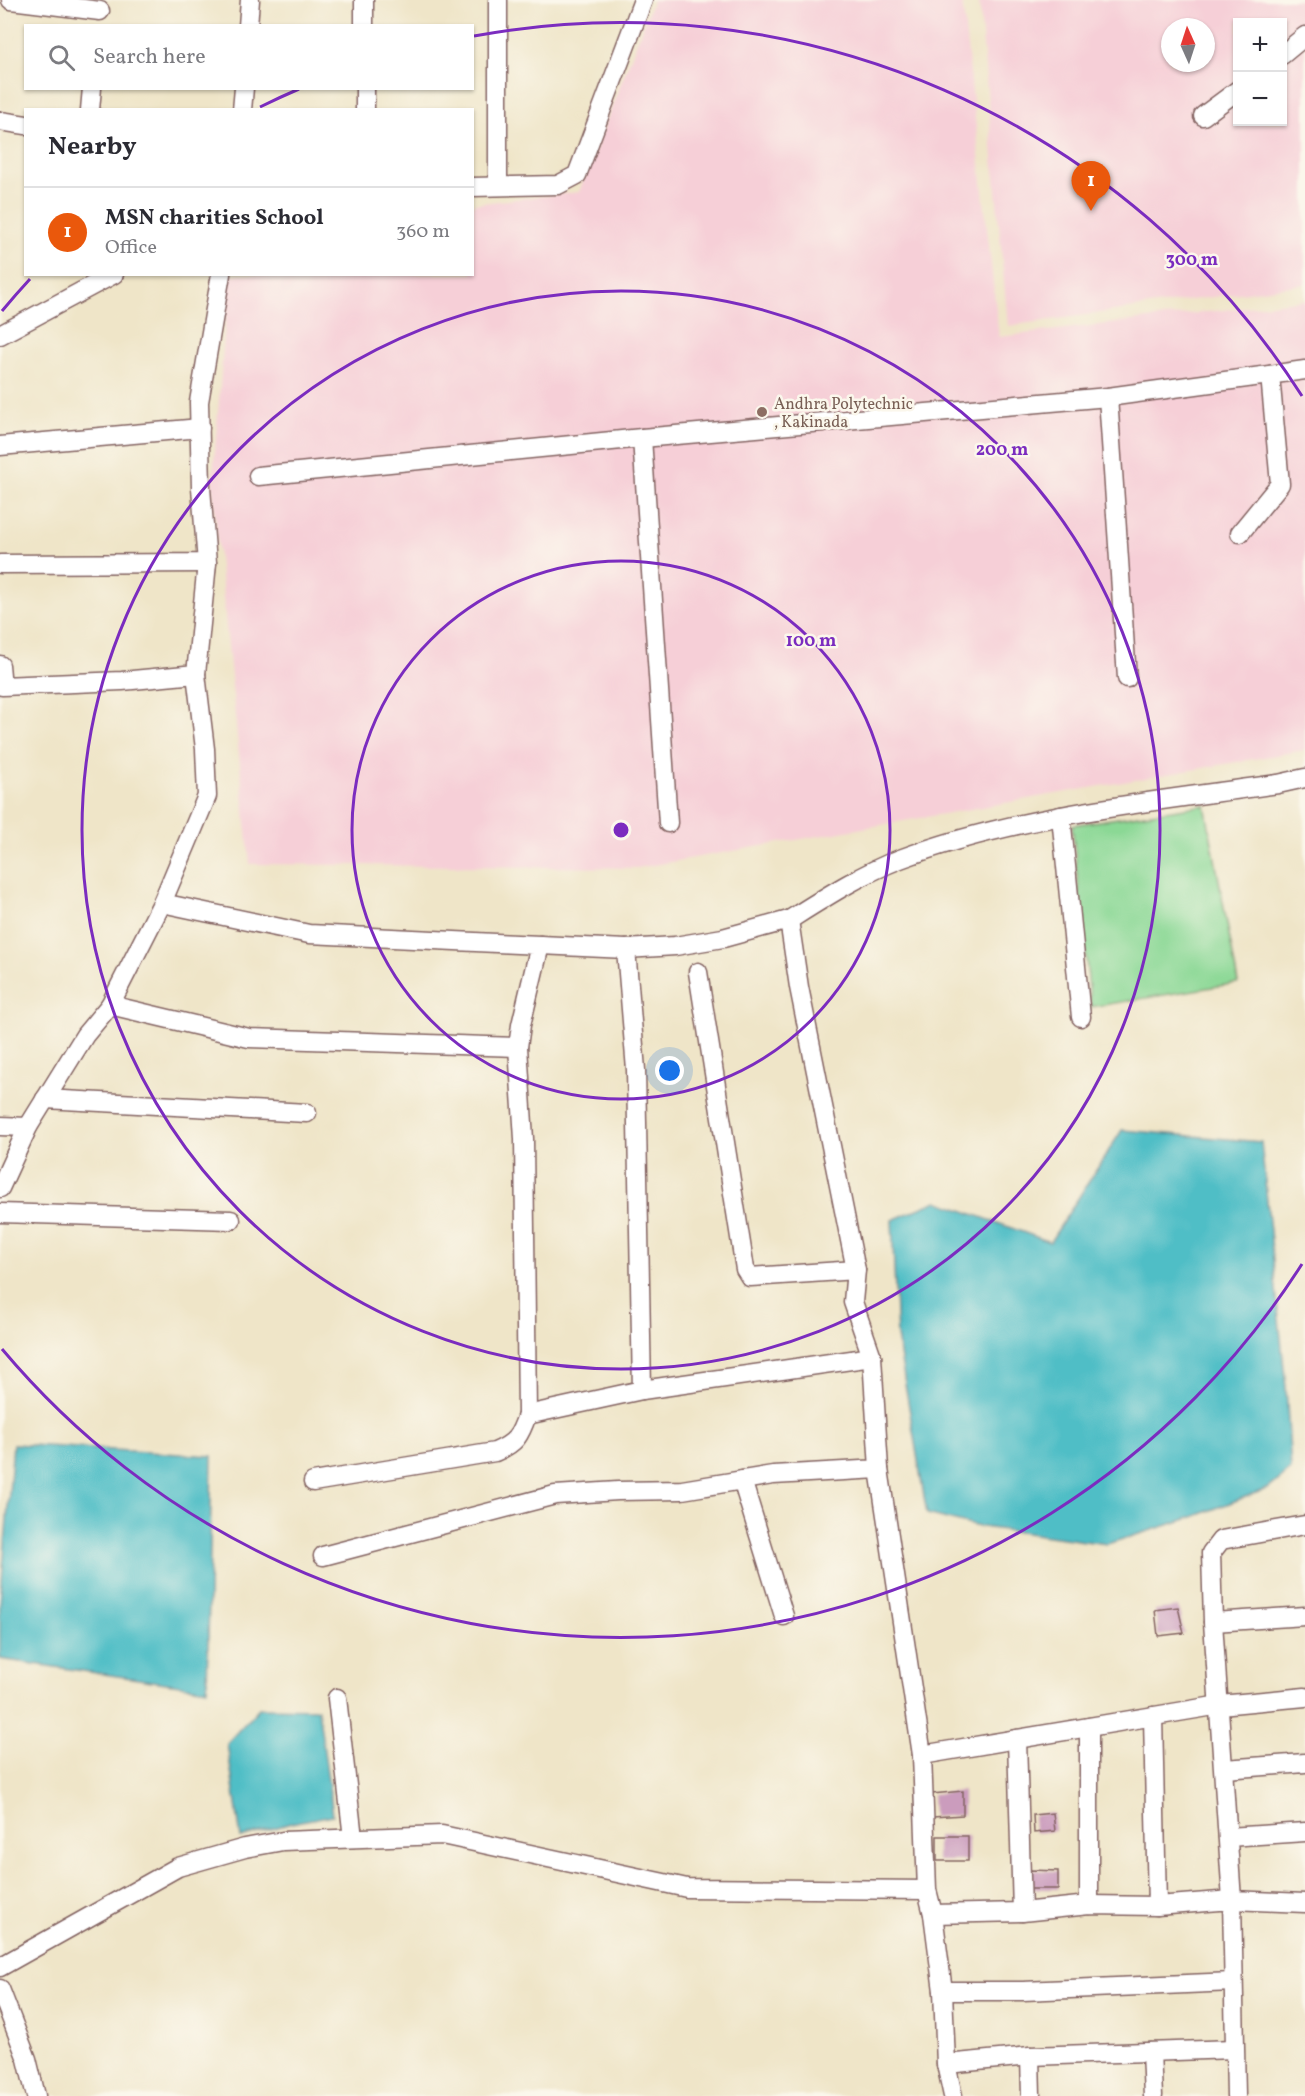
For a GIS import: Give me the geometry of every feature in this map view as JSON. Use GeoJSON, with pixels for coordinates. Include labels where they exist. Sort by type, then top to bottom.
{"type":"FeatureCollection","features":[{"type":"Feature","properties":{"kind":"street"},"geometry":{"type":"LineString","coordinates":[[11,0],[99,12]]}},
{"type":"Feature","properties":{"kind":"street"},"geometry":{"type":"LineString","coordinates":[[248,24],[250,0]]}},
{"type":"Feature","properties":{"kind":"street"},"geometry":{"type":"LineString","coordinates":[[364,0],[364,24]]}},
{"type":"Feature","properties":{"kind":"street"},"geometry":{"type":"LineString","coordinates":[[498,0],[498,186]]}},
{"type":"Feature","properties":{"kind":"street"},"geometry":{"type":"LineString","coordinates":[[474,187],[558,185],[577,175],[643,0]]}},
{"type":"Feature","properties":{"kind":"street"},"geometry":{"type":"LineString","coordinates":[[1287,50],[1305,36]]}},
{"type":"Feature","properties":{"kind":"street"},"geometry":{"type":"LineString","coordinates":[[90,108],[92,90]]}},
{"type":"Feature","properties":{"kind":"street"},"geometry":{"type":"LineString","coordinates":[[242,108],[244,90]]}},
{"type":"Feature","properties":{"kind":"street"},"geometry":{"type":"LineString","coordinates":[[365,90],[365,108]]}},
{"type":"Feature","properties":{"kind":"street"},"geometry":{"type":"LineString","coordinates":[[1203,116],[1233,94]]}},
{"type":"Feature","properties":{"kind":"street"},"geometry":{"type":"LineString","coordinates":[[0,121],[24,125]]}},
{"type":"Feature","properties":{"kind":"street"},"geometry":{"type":"LineString","coordinates":[[0,335],[110,276]]}},
{"type":"Feature","properties":{"kind":"street"},"geometry":{"type":"LineString","coordinates":[[0,1188],[27,1127],[85,1035],[110,1005],[162,903],[207,796],[205,749],[196,674],[207,563],[201,488],[199,402],[221,276]]}},
{"type":"Feature","properties":{"kind":"street"},"geometry":{"type":"LineString","coordinates":[[258,476],[642,438],[1108,397],[1305,370]]}},
{"type":"Feature","properties":{"kind":"street"},"geometry":{"type":"LineString","coordinates":[[1240,533],[1281,484],[1270,375]]}},
{"type":"Feature","properties":{"kind":"street"},"geometry":{"type":"LineString","coordinates":[[1108,397],[1127,678]]}},
{"type":"Feature","properties":{"kind":"street"},"geometry":{"type":"LineString","coordinates":[[0,446],[200,428]]}},
{"type":"Feature","properties":{"kind":"street"},"geometry":{"type":"LineString","coordinates":[[642,438],[668,823]]}},
{"type":"Feature","properties":{"kind":"street"},"geometry":{"type":"LineString","coordinates":[[0,564],[207,563]]}},
{"type":"Feature","properties":{"kind":"street"},"geometry":{"type":"LineString","coordinates":[[0,671],[2,687],[122,681],[196,674]]}},
{"type":"Feature","properties":{"kind":"street"},"geometry":{"type":"LineString","coordinates":[[162,903],[309,934],[626,949],[675,946],[723,938],[789,920],[835,891],[899,859],[1006,826],[1305,778]]}},
{"type":"Feature","properties":{"kind":"street"},"geometry":{"type":"LineString","coordinates":[[1060,816],[1081,1017]]}},
{"type":"Feature","properties":{"kind":"street"},"geometry":{"type":"LineString","coordinates":[[789,920],[799,987],[856,1270],[854,1302],[872,1357],[879,1469],[922,1755],[927,1890],[933,1914],[943,1990],[946,2064],[953,2096]]}},
{"type":"Feature","properties":{"kind":"street"},"geometry":{"type":"LineString","coordinates":[[313,1482],[495,1452],[508,1446],[520,1435],[527,1415],[524,1139],[518,1047],[540,945]]}},
{"type":"Feature","properties":{"kind":"street"},"geometry":{"type":"LineString","coordinates":[[626,949],[636,1070],[642,1390]]}},
{"type":"Feature","properties":{"kind":"street"},"geometry":{"type":"LineString","coordinates":[[698,972],[745,1269],[750,1277],[856,1270]]}},
{"type":"Feature","properties":{"kind":"street"},"geometry":{"type":"LineString","coordinates":[[110,1005],[249,1038],[518,1047]]}},
{"type":"Feature","properties":{"kind":"street"},"geometry":{"type":"LineString","coordinates":[[45,1099],[307,1113]]}},
{"type":"Feature","properties":{"kind":"street"},"geometry":{"type":"LineString","coordinates":[[0,1126],[27,1127]]}},
{"type":"Feature","properties":{"kind":"street"},"geometry":{"type":"LineString","coordinates":[[0,1213],[231,1220]]}},
{"type":"Feature","properties":{"kind":"street"},"geometry":{"type":"LineString","coordinates":[[527,1415],[642,1390],[872,1357]]}},
{"type":"Feature","properties":{"kind":"street"},"geometry":{"type":"LineString","coordinates":[[323,1556],[555,1495],[682,1490],[773,1475],[879,1469]]}},
{"type":"Feature","properties":{"kind":"street"},"geometry":{"type":"LineString","coordinates":[[742,1480],[784,1616]]}},
{"type":"Feature","properties":{"kind":"street"},"geometry":{"type":"LineString","coordinates":[[1236,2096],[1232,1900],[1213,1622],[1211,1553],[1221,1540],[1305,1524]]}},
{"type":"Feature","properties":{"kind":"street"},"geometry":{"type":"LineString","coordinates":[[1213,1622],[1305,1616]]}},
{"type":"Feature","properties":{"kind":"street"},"geometry":{"type":"LineString","coordinates":[[922,1755],[1220,1705],[1305,1697]]}},
{"type":"Feature","properties":{"kind":"street"},"geometry":{"type":"LineString","coordinates":[[337,1698],[353,1838]]}},
{"type":"Feature","properties":{"kind":"street"},"geometry":{"type":"LineString","coordinates":[[1153,1716],[1157,1906]]}},
{"type":"Feature","properties":{"kind":"street"},"geometry":{"type":"LineString","coordinates":[[1089,1727],[1089,1905]]}},
{"type":"Feature","properties":{"kind":"street"},"geometry":{"type":"LineString","coordinates":[[1017,1739],[1022,1912]]}},
{"type":"Feature","properties":{"kind":"street"},"geometry":{"type":"LineString","coordinates":[[1224,1769],[1305,1763]]}},
{"type":"Feature","properties":{"kind":"street"},"geometry":{"type":"LineString","coordinates":[[1228,1837],[1305,1832]]}},
{"type":"Feature","properties":{"kind":"street"},"geometry":{"type":"LineString","coordinates":[[0,1967],[178,1867],[245,1848],[283,1841],[442,1835],[687,1888],[927,1890]]}},
{"type":"Feature","properties":{"kind":"street"},"geometry":{"type":"LineString","coordinates":[[933,1914],[1022,1912],[1089,1905],[1157,1906],[1232,1900],[1305,1903]]}},
{"type":"Feature","properties":{"kind":"street"},"geometry":{"type":"LineString","coordinates":[[943,1990],[1023,1990],[1233,1982]]}},
{"type":"Feature","properties":{"kind":"street"},"geometry":{"type":"LineString","coordinates":[[0,1989],[27,2059],[36,2096]]}},
{"type":"Feature","properties":{"kind":"street"},"geometry":{"type":"LineString","coordinates":[[946,2064],[1030,2056],[1234,2049]]}},
{"type":"Feature","properties":{"kind":"street"},"geometry":{"type":"LineString","coordinates":[[1151,2052],[1153,2096]]}},
{"type":"Feature","properties":{"kind":"street"},"geometry":{"type":"LineString","coordinates":[[1030,2056],[1031,2096]]}},
{"type":"Feature","properties":{"kind":"shaded area","name":"Andhra Polytechnic , Kakinada"},"geometry":{"type":"Polygon","coordinates":[[[653,0],[962,0],[999,337],[1305,300],[1305,750],[637,868],[250,864],[212,487],[229,276],[474,276],[474,204],[579,192],[653,0]]]}},
{"type":"Feature","properties":{"kind":"shaded area"},"geometry":{"type":"Polygon","coordinates":[[[979,0],[1305,0],[1305,284],[1008,326],[979,0]]]}},
{"type":"Feature","properties":{"kind":"green space"},"geometry":{"type":"Polygon","coordinates":[[[1205,805],[1238,983],[1091,1007],[1072,825],[1205,805]]]}},
{"type":"Feature","properties":{"kind":"water"},"geometry":{"type":"Polygon","coordinates":[[[1122,1130],[1261,1142],[1286,1388],[1291,1470],[1269,1488],[1190,1518],[1107,1544],[975,1526],[927,1514],[897,1336],[892,1220],[937,1201],[1050,1242],[1122,1130]]]}},
{"type":"Feature","properties":{"kind":"water"},"geometry":{"type":"Polygon","coordinates":[[[13,1444],[212,1456],[207,1689],[0,1659],[0,1605],[13,1444]]]}},
{"type":"Feature","properties":{"kind":"water"},"geometry":{"type":"Polygon","coordinates":[[[259,1708],[318,1709],[333,1815],[291,1823],[241,1838],[227,1743],[259,1708]]]}},
{"type":"Feature","properties":{"kind":"building"},"geometry":{"type":"Polygon","coordinates":[[[1178,1607],[1184,1633],[1158,1636],[1155,1610],[1178,1607]]]}},
{"type":"Feature","properties":{"kind":"building"},"geometry":{"type":"Polygon","coordinates":[[[963,1791],[963,1815],[933,1817],[932,1794],[963,1791]]]}},
{"type":"Feature","properties":{"kind":"building"},"geometry":{"type":"Polygon","coordinates":[[[1053,1813],[1055,1831],[1034,1833],[1033,1815],[1053,1813]]]}},
{"type":"Feature","properties":{"kind":"building"},"geometry":{"type":"Polygon","coordinates":[[[937,1836],[968,1836],[968,1861],[937,1861],[937,1836]]]}},
{"type":"Feature","properties":{"kind":"building"},"geometry":{"type":"Polygon","coordinates":[[[1030,1870],[1058,1871],[1058,1889],[1030,1889],[1030,1870]]]}},
{"type":"Feature","properties":{"kind":"place","name":"MSN charities School"},"geometry":{"type":"Point","coordinates":[1091,211]}},
{"type":"Feature","properties":{"kind":"place","name":"Andhra Polytechnic , Kakinada"},"geometry":{"type":"Point","coordinates":[762,412]}}]}
